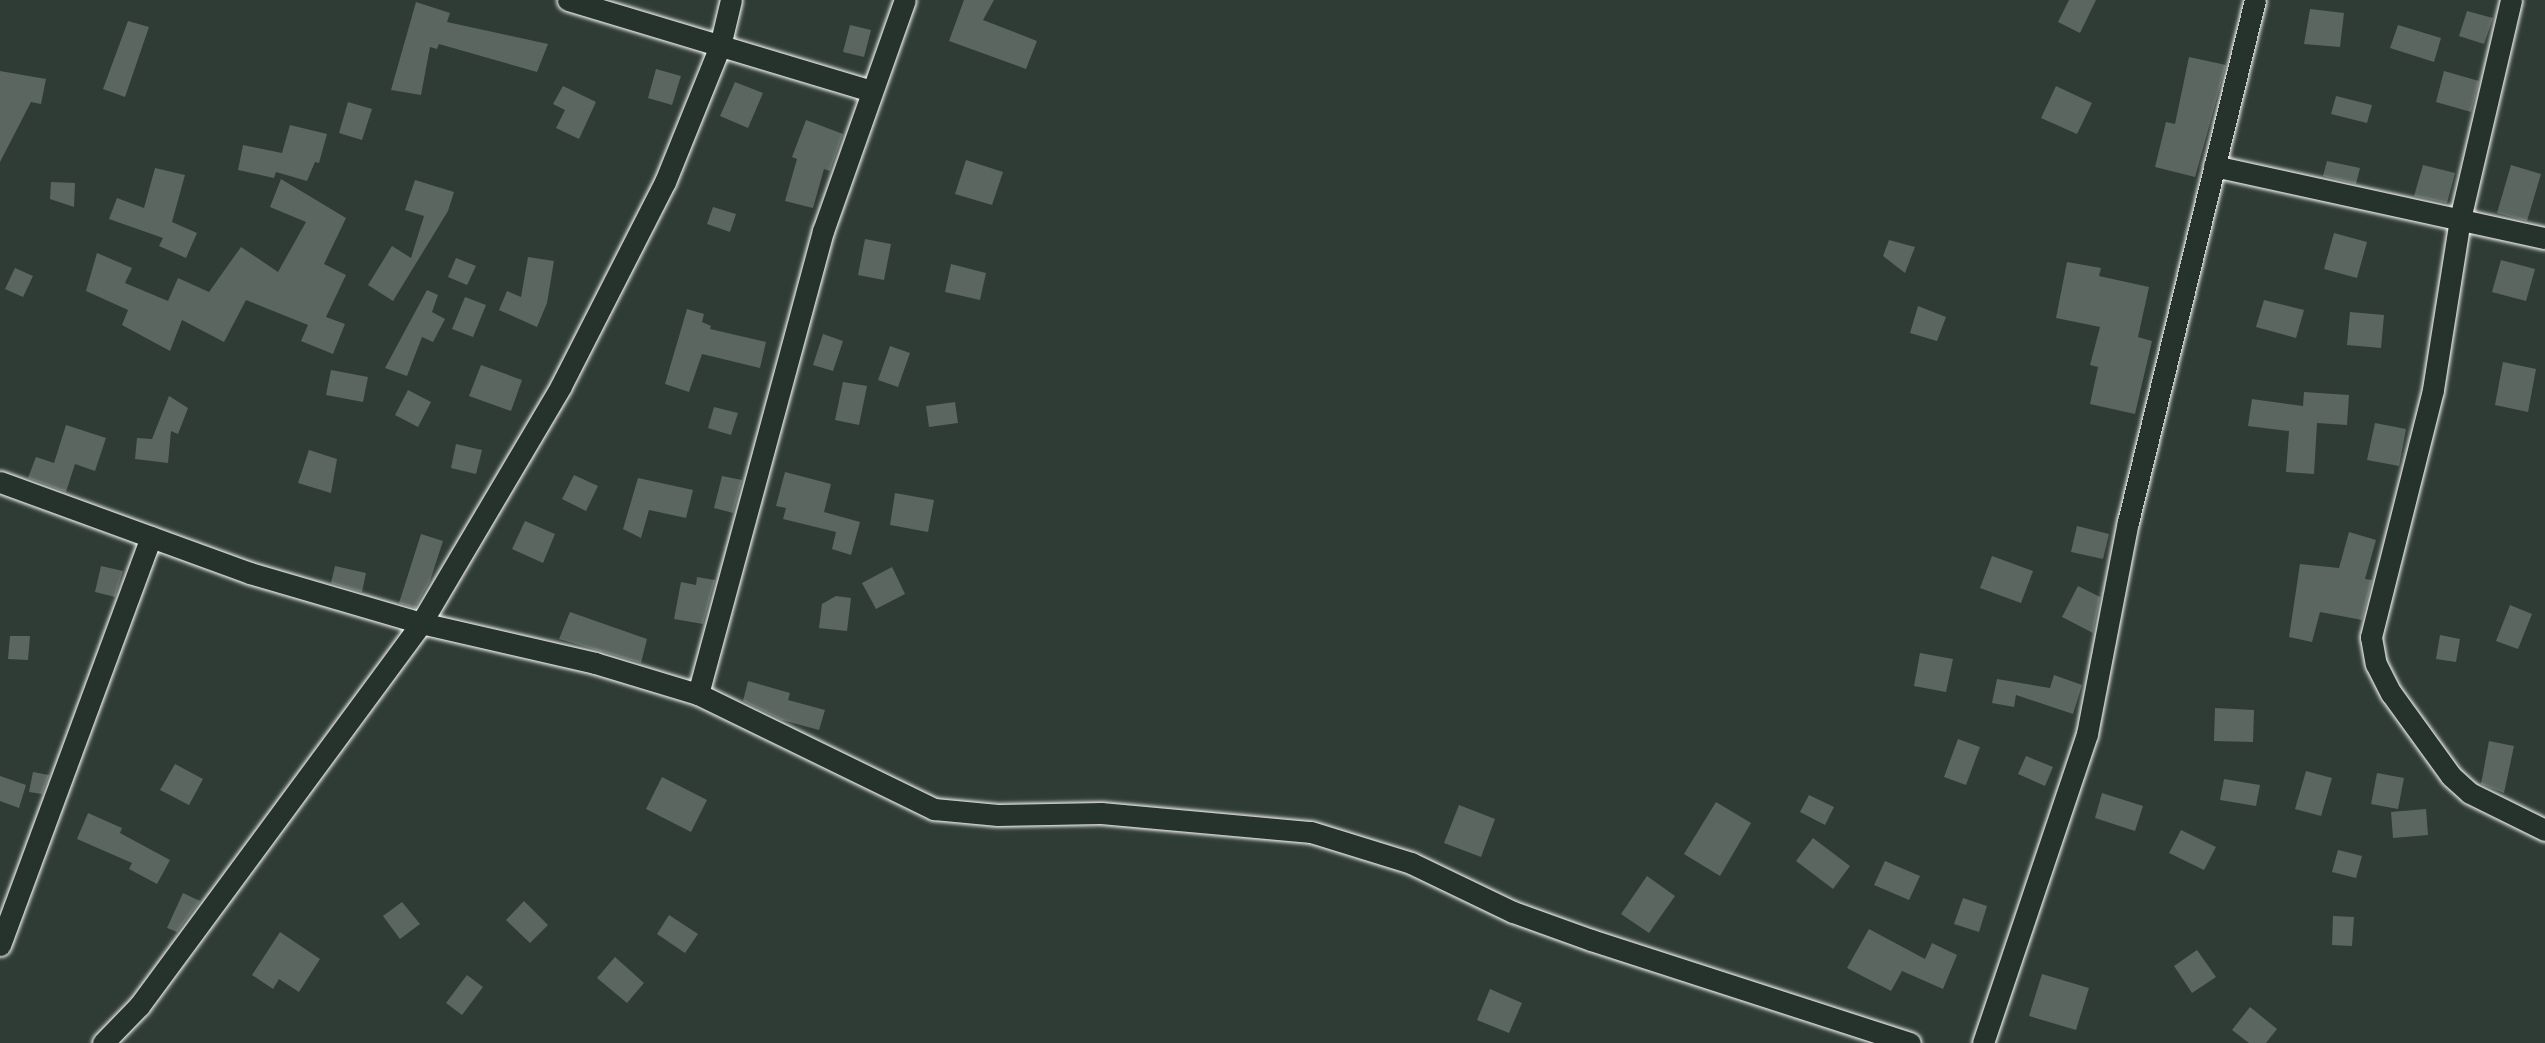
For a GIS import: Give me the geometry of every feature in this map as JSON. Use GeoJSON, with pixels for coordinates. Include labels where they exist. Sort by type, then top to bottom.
{"type":"FeatureCollection","features":[{"type":"Feature","properties":{"kind":"street"},"geometry":{"type":"LineString","coordinates":[[568,0],[606,5],[720,46],[872,92]]}},
{"type":"Feature","properties":{"kind":"street"},"geometry":{"type":"LineString","coordinates":[[103,1043],[139,1006],[421,623],[561,386],[665,182],[720,46],[731,0]]}},
{"type":"Feature","properties":{"kind":"street"},"geometry":{"type":"LineString","coordinates":[[698,694],[793,331],[905,0]]}},
{"type":"Feature","properties":{"kind":"street"},"geometry":{"type":"LineString","coordinates":[[1983,1043],[2087,734],[2129,522],[2255,0]]}},
{"type":"Feature","properties":{"kind":"street"},"geometry":{"type":"LineString","coordinates":[[2511,0],[2460,219],[2433,390],[2371,637],[2376,664],[2391,692],[2451,776],[2470,793],[2545,830]]}},
{"type":"Feature","properties":{"kind":"street"},"geometry":{"type":"LineString","coordinates":[[2214,166],[2545,238]]}},
{"type":"Feature","properties":{"kind":"street"},"geometry":{"type":"LineString","coordinates":[[0,482],[250,573],[421,623],[595,663],[698,694],[934,809],[998,815],[1101,813],[1311,832],[1411,863],[1513,912],[1578,935],[1910,1043]]}},
{"type":"Feature","properties":{"kind":"street"},"geometry":{"type":"LineString","coordinates":[[0,945],[151,537]]}},
{"type":"Feature","properties":{"kind":"building"},"geometry":{"type":"Polygon","coordinates":[[[964,0],[994,0],[983,20],[1037,41],[1026,69],[949,41],[964,0]]]}},
{"type":"Feature","properties":{"kind":"building"},"geometry":{"type":"Polygon","coordinates":[[[2069,0],[2096,0],[2080,33],[2058,22],[2069,0]]]}},
{"type":"Feature","properties":{"kind":"building"},"geometry":{"type":"Polygon","coordinates":[[[416,2],[450,13],[447,22],[548,44],[537,72],[439,44],[437,49],[430,47],[421,95],[391,90],[416,2]]]}},
{"type":"Feature","properties":{"kind":"building"},"geometry":{"type":"Polygon","coordinates":[[[2310,9],[2344,13],[2340,47],[2304,44],[2310,9]]]}},
{"type":"Feature","properties":{"kind":"building"},"geometry":{"type":"Polygon","coordinates":[[[2467,11],[2493,18],[2484,44],[2459,36],[2467,11]]]}},
{"type":"Feature","properties":{"kind":"building"},"geometry":{"type":"Polygon","coordinates":[[[128,21],[149,27],[125,97],[103,89],[128,21]]]}},
{"type":"Feature","properties":{"kind":"building"},"geometry":{"type":"Polygon","coordinates":[[[850,25],[871,30],[864,57],[843,52],[850,25]]]}},
{"type":"Feature","properties":{"kind":"building"},"geometry":{"type":"Polygon","coordinates":[[[2398,25],[2441,38],[2434,62],[2390,48],[2398,25]]]}},
{"type":"Feature","properties":{"kind":"building"},"geometry":{"type":"Polygon","coordinates":[[[2189,57],[2226,65],[2195,177],[2155,167],[2166,122],[2175,124],[2189,57]]]}},
{"type":"Feature","properties":{"kind":"building"},"geometry":{"type":"Polygon","coordinates":[[[656,69],[681,76],[672,105],[648,98],[656,69]]]}},
{"type":"Feature","properties":{"kind":"building"},"geometry":{"type":"Polygon","coordinates":[[[0,71],[46,79],[41,104],[31,102],[0,162],[0,71]]]}},
{"type":"Feature","properties":{"kind":"building"},"geometry":{"type":"Polygon","coordinates":[[[2444,71],[2479,81],[2471,112],[2436,102],[2444,71]]]}},
{"type":"Feature","properties":{"kind":"building"},"geometry":{"type":"Polygon","coordinates":[[[735,82],[763,93],[748,128],[720,116],[735,82]]]}},
{"type":"Feature","properties":{"kind":"building"},"geometry":{"type":"Polygon","coordinates":[[[563,86],[596,102],[579,139],[556,128],[565,110],[553,104],[563,86]]]}},
{"type":"Feature","properties":{"kind":"building"},"geometry":{"type":"Polygon","coordinates":[[[2056,86],[2092,103],[2077,134],[2041,118],[2056,86]]]}},
{"type":"Feature","properties":{"kind":"building"},"geometry":{"type":"Polygon","coordinates":[[[2336,96],[2372,105],[2367,123],[2331,114],[2336,96]]]}},
{"type":"Feature","properties":{"kind":"building"},"geometry":{"type":"Polygon","coordinates":[[[348,102],[372,109],[362,140],[339,133],[348,102]]]}},
{"type":"Feature","properties":{"kind":"building"},"geometry":{"type":"Polygon","coordinates":[[[806,120],[843,134],[830,171],[824,169],[813,208],[785,201],[797,159],[792,157],[806,120]]]}},
{"type":"Feature","properties":{"kind":"building"},"geometry":{"type":"Polygon","coordinates":[[[290,125],[327,134],[319,163],[315,162],[307,181],[276,172],[274,178],[238,170],[243,145],[282,153],[290,125]]]}},
{"type":"Feature","properties":{"kind":"building"},"geometry":{"type":"Polygon","coordinates":[[[966,160],[1003,172],[992,205],[955,194],[966,160]]]}},
{"type":"Feature","properties":{"kind":"building"},"geometry":{"type":"Polygon","coordinates":[[[2327,161],[2360,168],[2356,184],[2323,176],[2327,161]]]}},
{"type":"Feature","properties":{"kind":"building"},"geometry":{"type":"Polygon","coordinates":[[[2423,165],[2455,173],[2447,203],[2414,196],[2423,165]]]}},
{"type":"Feature","properties":{"kind":"building"},"geometry":{"type":"Polygon","coordinates":[[[2511,165],[2541,174],[2527,221],[2497,213],[2511,165]]]}},
{"type":"Feature","properties":{"kind":"building"},"geometry":{"type":"Polygon","coordinates":[[[155,168],[185,175],[172,222],[197,233],[186,258],[159,246],[163,238],[109,219],[117,198],[144,208],[155,168]]]}},
{"type":"Feature","properties":{"kind":"building"},"geometry":{"type":"Polygon","coordinates":[[[281,179],[346,218],[324,264],[346,275],[326,317],[345,324],[333,354],[301,341],[308,325],[246,300],[224,342],[182,320],[170,351],[122,325],[128,310],[86,291],[97,253],[132,268],[125,283],[168,301],[178,278],[209,292],[241,247],[278,272],[306,222],[270,207],[281,179]]]}},
{"type":"Feature","properties":{"kind":"building"},"geometry":{"type":"Polygon","coordinates":[[[415,180],[454,192],[448,211],[393,301],[368,285],[392,246],[411,258],[424,216],[405,210],[415,180]]]}},
{"type":"Feature","properties":{"kind":"building"},"geometry":{"type":"Polygon","coordinates":[[[51,182],[75,183],[74,207],[50,199],[51,182]]]}},
{"type":"Feature","properties":{"kind":"building"},"geometry":{"type":"Polygon","coordinates":[[[713,207],[736,214],[730,232],[707,224],[713,207]]]}},
{"type":"Feature","properties":{"kind":"building"},"geometry":{"type":"Polygon","coordinates":[[[2334,233],[2367,242],[2357,278],[2324,269],[2334,233]]]}},
{"type":"Feature","properties":{"kind":"building"},"geometry":{"type":"Polygon","coordinates":[[[865,239],[891,244],[884,280],[858,275],[865,239]]]}},
{"type":"Feature","properties":{"kind":"building"},"geometry":{"type":"Polygon","coordinates":[[[1889,240],[1915,247],[1905,273],[1883,256],[1889,240]]]}},
{"type":"Feature","properties":{"kind":"building"},"geometry":{"type":"Polygon","coordinates":[[[528,257],[554,261],[547,303],[537,327],[499,310],[507,291],[521,297],[528,257]]]}},
{"type":"Feature","properties":{"kind":"building"},"geometry":{"type":"Polygon","coordinates":[[[456,258],[476,266],[467,285],[448,277],[456,258]]]}},
{"type":"Feature","properties":{"kind":"building"},"geometry":{"type":"Polygon","coordinates":[[[2501,260],[2535,269],[2526,301],[2492,292],[2501,260]]]}},
{"type":"Feature","properties":{"kind":"building"},"geometry":{"type":"Polygon","coordinates":[[[2067,262],[2101,268],[2099,276],[2149,287],[2138,337],[2152,341],[2135,414],[2090,404],[2098,367],[2090,365],[2100,327],[2056,318],[2067,262]]]}},
{"type":"Feature","properties":{"kind":"building"},"geometry":{"type":"Polygon","coordinates":[[[951,264],[986,273],[980,300],[945,292],[951,264]]]}},
{"type":"Feature","properties":{"kind":"building"},"geometry":{"type":"Polygon","coordinates":[[[15,268],[33,276],[23,297],[5,289],[15,268]]]}},
{"type":"Feature","properties":{"kind":"building"},"geometry":{"type":"Polygon","coordinates":[[[427,290],[438,295],[432,312],[445,319],[433,342],[422,337],[407,376],[385,368],[427,290]]]}},
{"type":"Feature","properties":{"kind":"building"},"geometry":{"type":"Polygon","coordinates":[[[465,297],[486,305],[473,337],[452,329],[465,297]]]}},
{"type":"Feature","properties":{"kind":"building"},"geometry":{"type":"Polygon","coordinates":[[[2264,300],[2304,310],[2296,338],[2256,327],[2264,300]]]}},
{"type":"Feature","properties":{"kind":"building"},"geometry":{"type":"Polygon","coordinates":[[[1918,306],[1946,317],[1937,341],[1910,333],[1918,306]]]}},
{"type":"Feature","properties":{"kind":"building"},"geometry":{"type":"Polygon","coordinates":[[[687,309],[704,314],[702,322],[711,326],[710,329],[766,342],[760,368],[702,354],[689,392],[665,384],[687,309]]]}},
{"type":"Feature","properties":{"kind":"building"},"geometry":{"type":"Polygon","coordinates":[[[2350,312],[2384,315],[2381,348],[2347,345],[2350,312]]]}},
{"type":"Feature","properties":{"kind":"building"},"geometry":{"type":"Polygon","coordinates":[[[823,334],[843,341],[833,371],[813,365],[823,334]]]}},
{"type":"Feature","properties":{"kind":"building"},"geometry":{"type":"Polygon","coordinates":[[[890,346],[910,353],[898,387],[878,380],[890,346]]]}},
{"type":"Feature","properties":{"kind":"building"},"geometry":{"type":"Polygon","coordinates":[[[2503,362],[2536,369],[2528,412],[2495,405],[2503,362]]]}},
{"type":"Feature","properties":{"kind":"building"},"geometry":{"type":"Polygon","coordinates":[[[481,365],[522,380],[511,411],[469,396],[481,365]]]}},
{"type":"Feature","properties":{"kind":"building"},"geometry":{"type":"Polygon","coordinates":[[[331,370],[368,377],[363,402],[326,395],[331,370]]]}},
{"type":"Feature","properties":{"kind":"building"},"geometry":{"type":"Polygon","coordinates":[[[843,382],[867,386],[859,425],[835,420],[843,382]]]}},
{"type":"Feature","properties":{"kind":"building"},"geometry":{"type":"Polygon","coordinates":[[[408,390],[431,402],[418,427],[395,415],[408,390]]]}},
{"type":"Feature","properties":{"kind":"building"},"geometry":{"type":"Polygon","coordinates":[[[2304,392],[2349,395],[2347,425],[2317,423],[2314,474],[2286,472],[2289,431],[2248,426],[2252,399],[2303,406],[2304,392]]]}},
{"type":"Feature","properties":{"kind":"building"},"geometry":{"type":"Polygon","coordinates":[[[169,396],[188,408],[178,434],[171,431],[168,463],[135,459],[137,438],[152,439],[169,396]]]}},
{"type":"Feature","properties":{"kind":"building"},"geometry":{"type":"Polygon","coordinates":[[[955,402],[958,423],[929,427],[926,406],[955,402]]]}},
{"type":"Feature","properties":{"kind":"building"},"geometry":{"type":"Polygon","coordinates":[[[714,407],[738,413],[731,435],[708,428],[714,407]]]}},
{"type":"Feature","properties":{"kind":"building"},"geometry":{"type":"Polygon","coordinates":[[[2375,423],[2406,429],[2399,466],[2367,460],[2375,423]]]}},
{"type":"Feature","properties":{"kind":"building"},"geometry":{"type":"Polygon","coordinates":[[[66,425],[106,438],[95,471],[75,464],[66,492],[28,478],[36,457],[54,463],[66,425]]]}},
{"type":"Feature","properties":{"kind":"building"},"geometry":{"type":"Polygon","coordinates":[[[456,444],[482,450],[476,474],[451,468],[456,444]]]}},
{"type":"Feature","properties":{"kind":"building"},"geometry":{"type":"Polygon","coordinates":[[[309,450],[337,459],[331,493],[298,483],[309,450]]]}},
{"type":"Feature","properties":{"kind":"building"},"geometry":{"type":"Polygon","coordinates":[[[785,472],[831,484],[824,512],[860,522],[851,555],[832,549],[836,532],[783,519],[786,508],[776,506],[785,472]]]}},
{"type":"Feature","properties":{"kind":"building"},"geometry":{"type":"Polygon","coordinates":[[[574,475],[598,486],[586,511],[562,499],[574,475]]]}},
{"type":"Feature","properties":{"kind":"building"},"geometry":{"type":"Polygon","coordinates":[[[722,476],[742,480],[733,513],[714,508],[722,476]]]}},
{"type":"Feature","properties":{"kind":"building"},"geometry":{"type":"Polygon","coordinates":[[[638,478],[693,490],[686,518],[649,510],[641,538],[623,529],[638,478]]]}},
{"type":"Feature","properties":{"kind":"building"},"geometry":{"type":"Polygon","coordinates":[[[895,493],[934,500],[928,532],[890,525],[895,493]]]}},
{"type":"Feature","properties":{"kind":"building"},"geometry":{"type":"Polygon","coordinates":[[[525,521],[555,534],[543,563],[512,549],[525,521]]]}},
{"type":"Feature","properties":{"kind":"building"},"geometry":{"type":"Polygon","coordinates":[[[2077,526],[2109,534],[2103,559],[2071,552],[2077,526]]]}},
{"type":"Feature","properties":{"kind":"building"},"geometry":{"type":"Polygon","coordinates":[[[2349,532],[2376,540],[2365,579],[2372,580],[2362,620],[2320,612],[2312,642],[2289,637],[2300,564],[2339,568],[2349,532]]]}},
{"type":"Feature","properties":{"kind":"building"},"geometry":{"type":"Polygon","coordinates":[[[421,534],[443,541],[430,581],[415,608],[399,603],[421,534]]]}},
{"type":"Feature","properties":{"kind":"building"},"geometry":{"type":"Polygon","coordinates":[[[1992,556],[2033,571],[2021,603],[1980,588],[1992,556]]]}},
{"type":"Feature","properties":{"kind":"building"},"geometry":{"type":"Polygon","coordinates":[[[101,566],[123,571],[115,597],[95,592],[101,566]]]}},
{"type":"Feature","properties":{"kind":"building"},"geometry":{"type":"Polygon","coordinates":[[[335,566],[366,573],[362,592],[331,583],[335,566]]]}},
{"type":"Feature","properties":{"kind":"building"},"geometry":{"type":"Polygon","coordinates":[[[892,567],[905,594],[876,609],[862,583],[892,567]]]}},
{"type":"Feature","properties":{"kind":"building"},"geometry":{"type":"Polygon","coordinates":[[[697,577],[715,580],[703,624],[674,619],[681,582],[696,585],[697,577]]]}},
{"type":"Feature","properties":{"kind":"building"},"geometry":{"type":"Polygon","coordinates":[[[2078,586],[2100,597],[2093,633],[2062,617],[2078,586]]]}},
{"type":"Feature","properties":{"kind":"building"},"geometry":{"type":"Polygon","coordinates":[[[836,596],[851,598],[847,631],[819,628],[822,604],[836,596]]]}},
{"type":"Feature","properties":{"kind":"building"},"geometry":{"type":"Polygon","coordinates":[[[2510,605],[2532,614],[2518,649],[2496,641],[2510,605]]]}},
{"type":"Feature","properties":{"kind":"building"},"geometry":{"type":"Polygon","coordinates":[[[570,612],[647,639],[641,663],[559,639],[570,612]]]}},
{"type":"Feature","properties":{"kind":"building"},"geometry":{"type":"Polygon","coordinates":[[[2440,635],[2460,639],[2456,662],[2436,659],[2440,635]]]}},
{"type":"Feature","properties":{"kind":"building"},"geometry":{"type":"Polygon","coordinates":[[[10,636],[30,636],[28,660],[8,659],[10,636]]]}},
{"type":"Feature","properties":{"kind":"building"},"geometry":{"type":"Polygon","coordinates":[[[1920,653],[1953,659],[1946,692],[1914,686],[1920,653]]]}},
{"type":"Feature","properties":{"kind":"building"},"geometry":{"type":"Polygon","coordinates":[[[2054,675],[2082,685],[2073,714],[2016,695],[2014,707],[1992,703],[1997,679],[2050,688],[2054,675]]]}},
{"type":"Feature","properties":{"kind":"building"},"geometry":{"type":"Polygon","coordinates":[[[748,681],[790,693],[788,700],[825,710],[819,730],[782,720],[743,701],[748,681]]]}},
{"type":"Feature","properties":{"kind":"building"},"geometry":{"type":"Polygon","coordinates":[[[2215,708],[2254,710],[2253,742],[2214,741],[2215,708]]]}},
{"type":"Feature","properties":{"kind":"building"},"geometry":{"type":"Polygon","coordinates":[[[1958,739],[1980,747],[1966,785],[1944,777],[1958,739]]]}},
{"type":"Feature","properties":{"kind":"building"},"geometry":{"type":"Polygon","coordinates":[[[2489,741],[2514,746],[2504,793],[2481,784],[2489,741]]]}},
{"type":"Feature","properties":{"kind":"building"},"geometry":{"type":"Polygon","coordinates":[[[2026,756],[2053,767],[2045,786],[2018,774],[2026,756]]]}},
{"type":"Feature","properties":{"kind":"building"},"geometry":{"type":"Polygon","coordinates":[[[175,764],[203,779],[189,805],[160,790],[175,764]]]}},
{"type":"Feature","properties":{"kind":"building"},"geometry":{"type":"Polygon","coordinates":[[[2306,771],[2332,778],[2321,816],[2295,809],[2306,771]]]}},
{"type":"Feature","properties":{"kind":"building"},"geometry":{"type":"Polygon","coordinates":[[[33,772],[49,775],[42,794],[29,792],[33,772]]]}},
{"type":"Feature","properties":{"kind":"building"},"geometry":{"type":"Polygon","coordinates":[[[2377,773],[2404,778],[2398,809],[2371,804],[2377,773]]]}},
{"type":"Feature","properties":{"kind":"building"},"geometry":{"type":"Polygon","coordinates":[[[0,776],[26,785],[19,808],[0,801],[0,776]]]}},
{"type":"Feature","properties":{"kind":"building"},"geometry":{"type":"Polygon","coordinates":[[[662,777],[707,800],[691,832],[646,809],[662,777]]]}},
{"type":"Feature","properties":{"kind":"building"},"geometry":{"type":"Polygon","coordinates":[[[2224,779],[2260,785],[2256,806],[2220,800],[2224,779]]]}},
{"type":"Feature","properties":{"kind":"building"},"geometry":{"type":"Polygon","coordinates":[[[2102,793],[2143,806],[2135,831],[2095,818],[2102,793]]]}},
{"type":"Feature","properties":{"kind":"building"},"geometry":{"type":"Polygon","coordinates":[[[1809,795],[1834,807],[1825,825],[1800,812],[1809,795]]]}},
{"type":"Feature","properties":{"kind":"building"},"geometry":{"type":"Polygon","coordinates":[[[1716,802],[1751,823],[1720,876],[1684,854],[1716,802]]]}},
{"type":"Feature","properties":{"kind":"building"},"geometry":{"type":"Polygon","coordinates":[[[1459,805],[1495,819],[1481,857],[1444,843],[1459,805]]]}},
{"type":"Feature","properties":{"kind":"building"},"geometry":{"type":"Polygon","coordinates":[[[2426,809],[2428,835],[2393,838],[2391,812],[2426,809]]]}},
{"type":"Feature","properties":{"kind":"building"},"geometry":{"type":"Polygon","coordinates":[[[88,813],[122,828],[120,833],[170,860],[157,884],[129,869],[132,863],[77,839],[88,813]]]}},
{"type":"Feature","properties":{"kind":"building"},"geometry":{"type":"Polygon","coordinates":[[[2181,830],[2216,847],[2204,870],[2169,853],[2181,830]]]}},
{"type":"Feature","properties":{"kind":"building"},"geometry":{"type":"Polygon","coordinates":[[[1813,838],[1850,866],[1833,889],[1796,861],[1813,838]]]}},
{"type":"Feature","properties":{"kind":"building"},"geometry":{"type":"Polygon","coordinates":[[[2338,850],[2362,856],[2356,878],[2332,872],[2338,850]]]}},
{"type":"Feature","properties":{"kind":"building"},"geometry":{"type":"Polygon","coordinates":[[[1885,861],[1920,876],[1909,900],[1874,885],[1885,861]]]}},
{"type":"Feature","properties":{"kind":"building"},"geometry":{"type":"Polygon","coordinates":[[[1647,876],[1675,896],[1649,933],[1621,914],[1647,876]]]}},
{"type":"Feature","properties":{"kind":"building"},"geometry":{"type":"Polygon","coordinates":[[[183,893],[200,901],[177,932],[167,928],[183,893]]]}},
{"type":"Feature","properties":{"kind":"building"},"geometry":{"type":"Polygon","coordinates":[[[1963,898],[1987,906],[1979,932],[1954,924],[1963,898]]]}},
{"type":"Feature","properties":{"kind":"building"},"geometry":{"type":"Polygon","coordinates":[[[524,901],[548,925],[530,943],[506,920],[524,901]]]}},
{"type":"Feature","properties":{"kind":"building"},"geometry":{"type":"Polygon","coordinates":[[[402,902],[420,924],[400,939],[383,916],[402,902]]]}},
{"type":"Feature","properties":{"kind":"building"},"geometry":{"type":"Polygon","coordinates":[[[669,915],[698,934],[685,953],[657,934],[669,915]]]}},
{"type":"Feature","properties":{"kind":"building"},"geometry":{"type":"Polygon","coordinates":[[[2333,916],[2354,917],[2352,946],[2332,945],[2333,916]]]}},
{"type":"Feature","properties":{"kind":"building"},"geometry":{"type":"Polygon","coordinates":[[[1869,929],[1925,959],[1932,943],[1957,955],[1943,989],[1902,971],[1891,991],[1847,968],[1869,929]]]}},
{"type":"Feature","properties":{"kind":"building"},"geometry":{"type":"Polygon","coordinates":[[[280,932],[320,959],[299,992],[279,979],[273,989],[252,975],[280,932]]]}},
{"type":"Feature","properties":{"kind":"building"},"geometry":{"type":"Polygon","coordinates":[[[2197,950],[2216,977],[2192,993],[2174,966],[2197,950]]]}},
{"type":"Feature","properties":{"kind":"building"},"geometry":{"type":"Polygon","coordinates":[[[615,957],[644,983],[627,1003],[597,978],[615,957]]]}},
{"type":"Feature","properties":{"kind":"building"},"geometry":{"type":"Polygon","coordinates":[[[2042,974],[2089,988],[2076,1030],[2029,1016],[2042,974]]]}},
{"type":"Feature","properties":{"kind":"building"},"geometry":{"type":"Polygon","coordinates":[[[467,975],[483,987],[462,1015],[446,1003],[467,975]]]}},
{"type":"Feature","properties":{"kind":"building"},"geometry":{"type":"Polygon","coordinates":[[[1490,989],[1522,1003],[1509,1033],[1477,1020],[1490,989]]]}},
{"type":"Feature","properties":{"kind":"building"},"geometry":{"type":"Polygon","coordinates":[[[2250,1007],[2277,1029],[2266,1043],[2249,1043],[2232,1030],[2250,1007]]]}}]}
